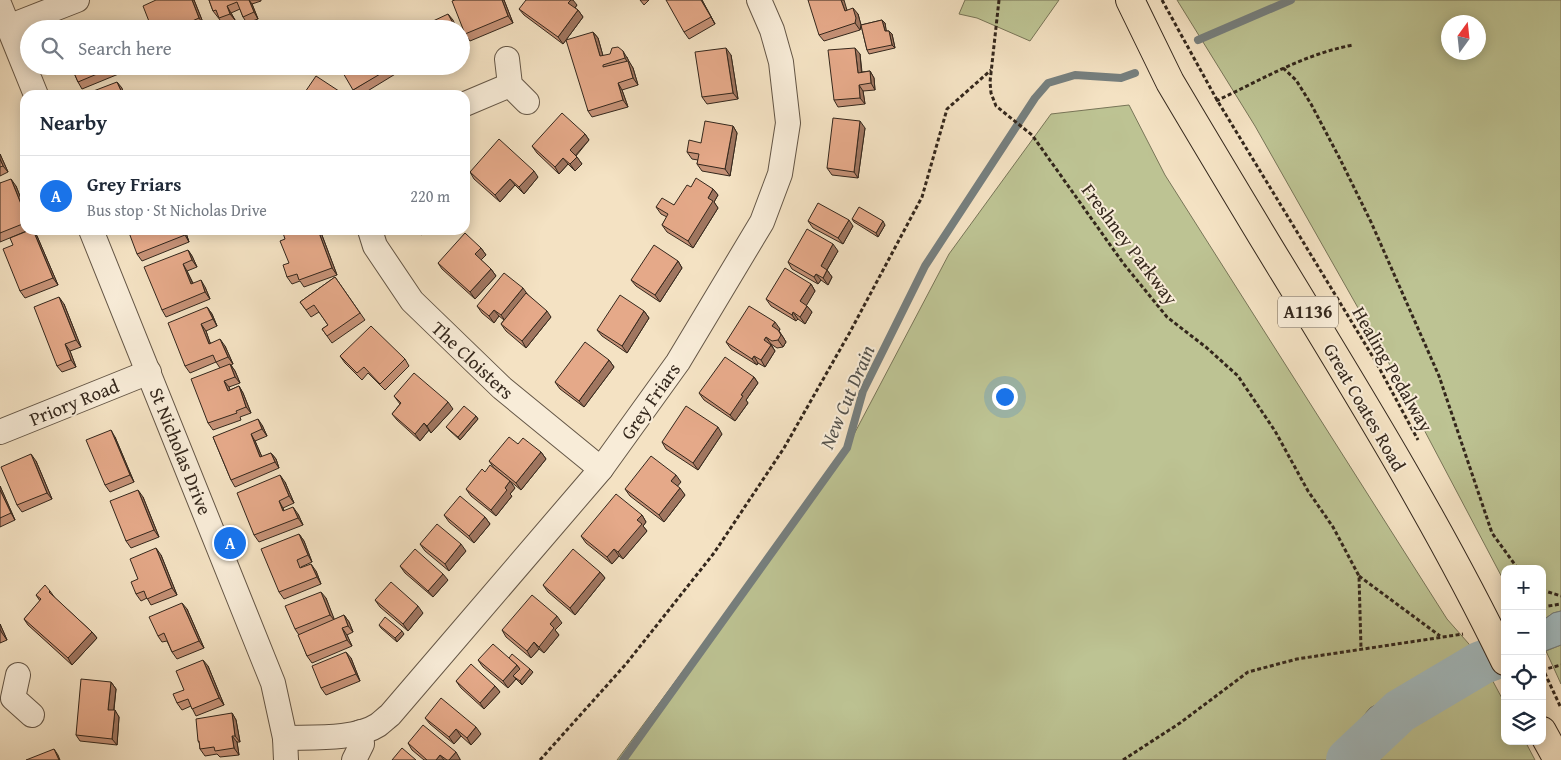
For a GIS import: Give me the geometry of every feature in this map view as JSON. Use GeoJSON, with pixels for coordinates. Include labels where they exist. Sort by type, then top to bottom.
{"type":"FeatureCollection","features":[{"type":"Feature","properties":{"kind":"main road","name":"Great Coates Road"},"geometry":{"type":"LineString","coordinates":[[1130,0],[1188,114],[1348,376],[1425,510],[1475,629],[1501,657]]}},
{"type":"Feature","properties":{"kind":"main road"},"geometry":{"type":"LineString","coordinates":[[1546,738],[1558,760]]}},
{"type":"Feature","properties":{"kind":"street"},"geometry":{"type":"LineString","coordinates":[[20,56],[4,17],[77,0]]}},
{"type":"Feature","properties":{"kind":"street","name":"Grey Friars"},"geometry":{"type":"LineString","coordinates":[[286,749],[361,732],[377,726],[390,715],[601,469],[678,362],[762,222],[780,174],[788,123],[782,62],[772,30],[759,0]]}},
{"type":"Feature","properties":{"kind":"street"},"geometry":{"type":"LineString","coordinates":[[507,59],[510,85],[527,102]]}},
{"type":"Feature","properties":{"kind":"street"},"geometry":{"type":"LineString","coordinates":[[28,75],[34,90]]}},
{"type":"Feature","properties":{"kind":"street"},"geometry":{"type":"LineString","coordinates":[[470,102],[510,85]]}},
{"type":"Feature","properties":{"kind":"street","name":"St Nicholas Drive"},"geometry":{"type":"LineString","coordinates":[[93,235],[273,683],[286,749]]}},
{"type":"Feature","properties":{"kind":"street","name":"The Cloisters"},"geometry":{"type":"LineString","coordinates":[[372,235],[375,246],[412,301],[502,388],[601,469]]}},
{"type":"Feature","properties":{"kind":"street","name":"Priory Road"},"geometry":{"type":"LineString","coordinates":[[0,432],[149,372]]}},
{"type":"Feature","properties":{"kind":"street"},"geometry":{"type":"LineString","coordinates":[[18,675],[7,701],[32,715]]}},
{"type":"Feature","properties":{"kind":"street"},"geometry":{"type":"LineString","coordinates":[[354,760],[362,744],[361,732]]}},
{"type":"Feature","properties":{"kind":"path","name":"Freshney Parkway"},"geometry":{"type":"LineString","coordinates":[[999,0],[990,70],[991,93],[996,106],[1032,135],[1122,263],[1167,317],[1207,348],[1238,376],[1275,431],[1308,491],[1333,527],[1359,576],[1361,649]]}},
{"type":"Feature","properties":{"kind":"path","name":"Healing Pedalway"},"geometry":{"type":"LineString","coordinates":[[1162,0],[1217,100],[1376,362],[1422,448]]}},
{"type":"Feature","properties":{"kind":"path"},"geometry":{"type":"LineString","coordinates":[[1188,114],[1283,68],[1321,53],[1353,45]]}},
{"type":"Feature","properties":{"kind":"path"},"geometry":{"type":"LineString","coordinates":[[1283,68],[1296,80],[1311,104],[1371,222],[1439,376],[1492,533],[1515,565]]}},
{"type":"Feature","properties":{"kind":"path"},"geometry":{"type":"LineString","coordinates":[[540,760],[626,664],[702,568],[784,448],[850,332],[922,197],[947,109],[990,70]]}},
{"type":"Feature","properties":{"kind":"path"},"geometry":{"type":"LineString","coordinates":[[1359,576],[1440,636]]}},
{"type":"Feature","properties":{"kind":"path"},"geometry":{"type":"LineString","coordinates":[[1546,591],[1561,596]]}},
{"type":"Feature","properties":{"kind":"path"},"geometry":{"type":"LineString","coordinates":[[1546,606],[1561,604]]}},
{"type":"Feature","properties":{"kind":"path"},"geometry":{"type":"LineString","coordinates":[[1123,760],[1180,723],[1248,672],[1297,658],[1475,629]]}},
{"type":"Feature","properties":{"kind":"path"},"geometry":{"type":"LineString","coordinates":[[1546,668],[1561,665]]}},
{"type":"Feature","properties":{"kind":"path"},"geometry":{"type":"LineString","coordinates":[[1546,676],[1561,708]]}},
{"type":"Feature","properties":{"kind":"green space"},"geometry":{"type":"Polygon","coordinates":[[[965,0],[1059,0],[1030,41],[977,18],[959,14],[965,0]]]}},
{"type":"Feature","properties":{"kind":"green space"},"geometry":{"type":"Polygon","coordinates":[[[1177,0],[1561,0],[1561,611],[1553,613],[1546,618],[1546,565],[1501,565],[1501,575],[1383,352],[1255,126],[1177,0]]]}},
{"type":"Feature","properties":{"kind":"green space"},"geometry":{"type":"Polygon","coordinates":[[[1129,105],[1165,175],[1447,619],[1476,652],[1370,708],[1328,760],[617,760],[842,457],[949,254],[1051,114],[1129,105]]]}},
{"type":"Feature","properties":{"kind":"green space"},"geometry":{"type":"Polygon","coordinates":[[[1561,645],[1561,684],[1546,651],[1561,645]]]}},
{"type":"Feature","properties":{"kind":"green space"},"geometry":{"type":"Polygon","coordinates":[[[1488,672],[1501,696],[1501,745],[1527,745],[1535,760],[1376,760],[1413,716],[1488,672]]]}},
{"type":"Feature","properties":{"kind":"water"},"geometry":{"type":"Polygon","coordinates":[[[1561,611],[1561,645],[1546,651],[1546,618],[1553,613],[1561,611]]]}},
{"type":"Feature","properties":{"kind":"water"},"geometry":{"type":"Polygon","coordinates":[[[1476,652],[1488,672],[1413,716],[1376,760],[1328,760],[1370,708],[1476,652]]]}},
{"type":"Feature","properties":{"kind":"building"},"geometry":{"type":"Polygon","coordinates":[[[156,0],[192,0],[199,18],[194,20],[148,20],[143,6],[156,0]]]}},
{"type":"Feature","properties":{"kind":"building"},"geometry":{"type":"Polygon","coordinates":[[[209,0],[249,0],[254,12],[243,17],[237,2],[227,6],[230,14],[219,18],[216,10],[213,11],[209,0]]]}},
{"type":"Feature","properties":{"kind":"building"},"geometry":{"type":"Polygon","coordinates":[[[502,0],[508,16],[470,32],[470,20],[459,20],[452,1],[502,0]]]}},
{"type":"Feature","properties":{"kind":"building"},"geometry":{"type":"Polygon","coordinates":[[[526,0],[571,0],[568,3],[578,10],[558,37],[519,9],[526,0]]]}},
{"type":"Feature","properties":{"kind":"building"},"geometry":{"type":"Polygon","coordinates":[[[666,0],[701,0],[711,17],[684,32],[666,0]]]}},
{"type":"Feature","properties":{"kind":"building"},"geometry":{"type":"Polygon","coordinates":[[[808,0],[841,0],[845,11],[853,8],[856,18],[855,23],[819,35],[808,0]]]}},
{"type":"Feature","properties":{"kind":"building"},"geometry":{"type":"Polygon","coordinates":[[[448,14],[451,20],[435,20],[448,14]]]}},
{"type":"Feature","properties":{"kind":"building"},"geometry":{"type":"Polygon","coordinates":[[[882,20],[885,31],[889,31],[892,45],[867,50],[861,25],[882,20]]]}},
{"type":"Feature","properties":{"kind":"building"},"geometry":{"type":"Polygon","coordinates":[[[593,32],[600,56],[610,54],[612,48],[618,47],[623,51],[625,58],[603,65],[603,67],[628,61],[633,78],[618,83],[623,100],[588,111],[566,40],[593,32]]]}},
{"type":"Feature","properties":{"kind":"building"},"geometry":{"type":"Polygon","coordinates":[[[726,48],[733,93],[702,97],[695,52],[726,48]]]}},
{"type":"Feature","properties":{"kind":"building"},"geometry":{"type":"Polygon","coordinates":[[[855,48],[858,73],[870,71],[871,83],[859,85],[860,98],[834,100],[828,50],[855,48]]]}},
{"type":"Feature","properties":{"kind":"building"},"geometry":{"type":"Polygon","coordinates":[[[75,75],[95,75],[78,82],[75,75]]]}},
{"type":"Feature","properties":{"kind":"building"},"geometry":{"type":"Polygon","coordinates":[[[344,75],[378,75],[353,90],[344,75]]]}},
{"type":"Feature","properties":{"kind":"building"},"geometry":{"type":"Polygon","coordinates":[[[316,76],[337,90],[306,90],[316,76]]]}},
{"type":"Feature","properties":{"kind":"building"},"geometry":{"type":"Polygon","coordinates":[[[117,82],[121,90],[96,90],[117,82]]]}},
{"type":"Feature","properties":{"kind":"building"},"geometry":{"type":"Polygon","coordinates":[[[562,113],[585,134],[570,150],[577,157],[570,164],[563,158],[555,167],[532,146],[562,113]]]}},
{"type":"Feature","properties":{"kind":"building"},"geometry":{"type":"Polygon","coordinates":[[[833,118],[860,121],[854,172],[827,168],[833,118]]]}},
{"type":"Feature","properties":{"kind":"building"},"geometry":{"type":"Polygon","coordinates":[[[705,121],[733,126],[725,169],[697,164],[699,154],[687,152],[689,140],[701,143],[705,121]]]}},
{"type":"Feature","properties":{"kind":"building"},"geometry":{"type":"Polygon","coordinates":[[[499,139],[534,171],[519,187],[510,179],[495,195],[470,172],[499,139]]]}},
{"type":"Feature","properties":{"kind":"building"},"geometry":{"type":"Polygon","coordinates":[[[696,178],[713,189],[708,198],[713,201],[688,241],[662,225],[668,214],[656,207],[662,198],[674,205],[687,185],[691,187],[696,178]]]}},
{"type":"Feature","properties":{"kind":"building"},"geometry":{"type":"Polygon","coordinates":[[[11,179],[20,202],[20,225],[0,233],[0,183],[11,179]]]}},
{"type":"Feature","properties":{"kind":"building"},"geometry":{"type":"Polygon","coordinates":[[[818,203],[849,220],[838,238],[808,221],[818,203]]]}},
{"type":"Feature","properties":{"kind":"building"},"geometry":{"type":"Polygon","coordinates":[[[859,207],[883,221],[876,233],[852,219],[859,207]]]}},
{"type":"Feature","properties":{"kind":"building"},"geometry":{"type":"Polygon","coordinates":[[[807,229],[833,244],[821,266],[827,270],[823,278],[816,274],[814,277],[788,262],[807,229]]]}},
{"type":"Feature","properties":{"kind":"building"},"geometry":{"type":"Polygon","coordinates":[[[20,234],[35,235],[53,278],[20,291],[3,249],[13,245],[10,238],[20,234]]]}},
{"type":"Feature","properties":{"kind":"building"},"geometry":{"type":"Polygon","coordinates":[[[130,235],[185,235],[137,254],[130,235]]]}},
{"type":"Feature","properties":{"kind":"building"},"geometry":{"type":"Polygon","coordinates":[[[284,235],[320,235],[332,268],[299,280],[297,274],[287,277],[283,265],[289,263],[280,241],[285,239],[284,235]]]}},
{"type":"Feature","properties":{"kind":"building"},"geometry":{"type":"Polygon","coordinates":[[[463,235],[467,235],[481,248],[475,254],[491,269],[470,292],[438,263],[463,235]]]}},
{"type":"Feature","properties":{"kind":"building"},"geometry":{"type":"Polygon","coordinates":[[[654,245],[678,261],[655,295],[631,280],[654,245]]]}},
{"type":"Feature","properties":{"kind":"building"},"geometry":{"type":"Polygon","coordinates":[[[188,250],[192,260],[183,264],[191,284],[201,280],[205,292],[162,310],[144,267],[188,250]]]}},
{"type":"Feature","properties":{"kind":"building"},"geometry":{"type":"Polygon","coordinates":[[[785,268],[811,284],[800,301],[807,306],[800,317],[793,312],[792,315],[766,299],[785,268]]]}},
{"type":"Feature","properties":{"kind":"building"},"geometry":{"type":"Polygon","coordinates":[[[504,273],[523,288],[501,315],[494,310],[489,316],[477,306],[504,273]]]}},
{"type":"Feature","properties":{"kind":"building"},"geometry":{"type":"Polygon","coordinates":[[[335,277],[360,313],[327,336],[322,329],[328,325],[314,305],[306,310],[300,302],[335,277]]]}},
{"type":"Feature","properties":{"kind":"building"},"geometry":{"type":"Polygon","coordinates":[[[526,293],[547,311],[522,341],[501,324],[526,293]]]}},
{"type":"Feature","properties":{"kind":"building"},"geometry":{"type":"Polygon","coordinates":[[[620,295],[644,311],[622,346],[597,330],[620,295]]]}},
{"type":"Feature","properties":{"kind":"building"},"geometry":{"type":"Polygon","coordinates":[[[59,297],[76,340],[65,344],[71,360],[57,366],[34,307],[59,297]]]}},
{"type":"Feature","properties":{"kind":"building"},"geometry":{"type":"Polygon","coordinates":[[[749,306],[775,322],[772,326],[781,335],[778,340],[772,341],[766,337],[764,340],[771,345],[761,360],[754,356],[752,359],[726,342],[749,306]]]}},
{"type":"Feature","properties":{"kind":"building"},"geometry":{"type":"Polygon","coordinates":[[[207,307],[213,319],[201,324],[209,344],[220,339],[228,357],[216,362],[213,355],[185,366],[168,323],[207,307]]]}},
{"type":"Feature","properties":{"kind":"building"},"geometry":{"type":"Polygon","coordinates":[[[371,326],[405,359],[380,384],[364,367],[357,373],[340,356],[371,326]]]}},
{"type":"Feature","properties":{"kind":"building"},"geometry":{"type":"Polygon","coordinates":[[[585,342],[609,360],[579,401],[555,382],[585,342]]]}},
{"type":"Feature","properties":{"kind":"building"},"geometry":{"type":"Polygon","coordinates":[[[725,357],[754,377],[730,415],[699,393],[725,357]]]}},
{"type":"Feature","properties":{"kind":"building"},"geometry":{"type":"Polygon","coordinates":[[[230,364],[235,377],[224,381],[228,391],[239,386],[246,407],[236,411],[237,413],[208,423],[191,379],[230,364]]]}},
{"type":"Feature","properties":{"kind":"building"},"geometry":{"type":"Polygon","coordinates":[[[414,373],[448,402],[427,426],[424,423],[415,434],[392,414],[401,403],[394,396],[414,373]]]}},
{"type":"Feature","properties":{"kind":"building"},"geometry":{"type":"Polygon","coordinates":[[[464,406],[476,416],[458,437],[446,427],[464,406]]]}},
{"type":"Feature","properties":{"kind":"building"},"geometry":{"type":"Polygon","coordinates":[[[686,406],[718,427],[693,463],[662,442],[686,406]]]}},
{"type":"Feature","properties":{"kind":"building"},"geometry":{"type":"Polygon","coordinates":[[[258,419],[262,429],[251,434],[260,457],[271,453],[275,462],[231,480],[213,437],[258,419]]]}},
{"type":"Feature","properties":{"kind":"building"},"geometry":{"type":"Polygon","coordinates":[[[111,430],[130,475],[105,485],[86,440],[111,430]]]}},
{"type":"Feature","properties":{"kind":"building"},"geometry":{"type":"Polygon","coordinates":[[[509,437],[518,444],[523,438],[541,452],[516,483],[489,461],[509,437]]]}},
{"type":"Feature","properties":{"kind":"building"},"geometry":{"type":"Polygon","coordinates":[[[31,454],[47,493],[17,505],[1,467],[31,454]]]}},
{"type":"Feature","properties":{"kind":"building"},"geometry":{"type":"Polygon","coordinates":[[[651,456],[676,475],[671,481],[680,488],[659,515],[625,489],[651,456]]]}},
{"type":"Feature","properties":{"kind":"building"},"geometry":{"type":"Polygon","coordinates":[[[490,465],[510,481],[505,488],[507,490],[491,510],[466,489],[482,469],[485,472],[490,465]]]}},
{"type":"Feature","properties":{"kind":"building"},"geometry":{"type":"Polygon","coordinates":[[[280,475],[289,496],[279,501],[283,511],[293,507],[298,518],[254,535],[237,493],[280,475]]]}},
{"type":"Feature","properties":{"kind":"building"},"geometry":{"type":"Polygon","coordinates":[[[0,490],[11,513],[0,518],[0,490]]]}},
{"type":"Feature","properties":{"kind":"building"},"geometry":{"type":"Polygon","coordinates":[[[138,490],[154,530],[126,541],[110,501],[138,490]]]}},
{"type":"Feature","properties":{"kind":"building"},"geometry":{"type":"Polygon","coordinates":[[[616,494],[642,515],[637,520],[642,524],[618,552],[614,549],[607,557],[581,536],[616,494]]]}},
{"type":"Feature","properties":{"kind":"building"},"geometry":{"type":"Polygon","coordinates":[[[460,496],[485,517],[469,536],[444,515],[460,496]]]}},
{"type":"Feature","properties":{"kind":"building"},"geometry":{"type":"Polygon","coordinates":[[[437,524],[461,544],[445,564],[420,544],[437,524]]]}},
{"type":"Feature","properties":{"kind":"building"},"geometry":{"type":"Polygon","coordinates":[[[299,534],[308,555],[297,560],[300,568],[311,564],[317,577],[279,592],[261,549],[299,534]]]}},
{"type":"Feature","properties":{"kind":"building"},"geometry":{"type":"Polygon","coordinates":[[[156,548],[172,588],[147,599],[144,591],[136,594],[131,582],[138,579],[130,559],[156,548]]]}},
{"type":"Feature","properties":{"kind":"building"},"geometry":{"type":"Polygon","coordinates":[[[415,549],[443,574],[428,591],[400,566],[415,549]]]}},
{"type":"Feature","properties":{"kind":"building"},"geometry":{"type":"Polygon","coordinates":[[[573,549],[600,572],[570,608],[543,585],[573,549]]]}},
{"type":"Feature","properties":{"kind":"building"},"geometry":{"type":"Polygon","coordinates":[[[391,582],[418,606],[403,624],[375,600],[391,582]]]}},
{"type":"Feature","properties":{"kind":"building"},"geometry":{"type":"Polygon","coordinates":[[[45,585],[49,592],[92,632],[68,658],[24,619],[41,599],[36,595],[45,585]]]}},
{"type":"Feature","properties":{"kind":"building"},"geometry":{"type":"Polygon","coordinates":[[[321,592],[330,615],[295,629],[285,606],[321,592]]]}},
{"type":"Feature","properties":{"kind":"building"},"geometry":{"type":"Polygon","coordinates":[[[532,595],[557,616],[550,624],[554,628],[539,647],[534,642],[527,651],[502,630],[532,595]]]}},
{"type":"Feature","properties":{"kind":"building"},"geometry":{"type":"Polygon","coordinates":[[[182,603],[199,641],[172,652],[164,633],[158,636],[149,617],[182,603]]]}},
{"type":"Feature","properties":{"kind":"building"},"geometry":{"type":"Polygon","coordinates":[[[344,615],[348,626],[342,628],[347,640],[307,656],[298,635],[344,615]]]}},
{"type":"Feature","properties":{"kind":"building"},"geometry":{"type":"Polygon","coordinates":[[[385,617],[402,631],[395,638],[379,625],[385,617]]]}},
{"type":"Feature","properties":{"kind":"building"},"geometry":{"type":"Polygon","coordinates":[[[493,644],[517,665],[503,681],[478,660],[493,644]]]}},
{"type":"Feature","properties":{"kind":"building"},"geometry":{"type":"Polygon","coordinates":[[[346,652],[356,674],[321,688],[312,666],[346,652]]]}},
{"type":"Feature","properties":{"kind":"building"},"geometry":{"type":"Polygon","coordinates":[[[512,654],[530,669],[520,681],[513,676],[520,669],[509,658],[512,654]]]}},
{"type":"Feature","properties":{"kind":"building"},"geometry":{"type":"Polygon","coordinates":[[[203,660],[219,698],[192,709],[188,699],[177,703],[173,694],[184,690],[176,671],[203,660]]]}},
{"type":"Feature","properties":{"kind":"building"},"geometry":{"type":"Polygon","coordinates":[[[471,664],[495,686],[480,703],[456,681],[471,664]]]}},
{"type":"Feature","properties":{"kind":"building"},"geometry":{"type":"Polygon","coordinates":[[[81,679],[111,682],[108,710],[115,710],[112,739],[76,735],[81,679]]]}},
{"type":"Feature","properties":{"kind":"building"},"geometry":{"type":"Polygon","coordinates":[[[441,698],[476,727],[467,738],[456,729],[449,737],[425,718],[441,698]]]}},
{"type":"Feature","properties":{"kind":"building"},"geometry":{"type":"Polygon","coordinates":[[[232,713],[235,736],[232,736],[234,748],[215,751],[214,747],[200,749],[196,719],[232,713]]]}},
{"type":"Feature","properties":{"kind":"building"},"geometry":{"type":"Polygon","coordinates":[[[423,725],[456,752],[449,760],[440,755],[436,760],[427,760],[408,743],[423,725]]]}},
{"type":"Feature","properties":{"kind":"building"},"geometry":{"type":"Polygon","coordinates":[[[402,748],[416,760],[392,760],[402,748]]]}},
{"type":"Feature","properties":{"kind":"building"},"geometry":{"type":"Polygon","coordinates":[[[54,749],[59,760],[26,760],[54,749]]]}},
{"type":"Feature","properties":{"kind":"waterway","name":"New Cut Drain"},"geometry":{"type":"LineString","coordinates":[[1198,40],[1291,0]]}},
{"type":"Feature","properties":{"kind":"waterway","name":"New Cut Drain"},"geometry":{"type":"LineString","coordinates":[[623,760],[847,448],[863,391],[925,266],[1035,98],[1048,83],[1075,75],[1121,78],[1135,73]]}},
{"type":"Feature","properties":{"kind":"waterway"},"geometry":{"type":"LineString","coordinates":[[1348,760],[1400,711],[1481,663],[1502,655]]}},
{"type":"Feature","properties":{"kind":"place","name":"Grey Friars"},"geometry":{"type":"Point","coordinates":[230,543]}}]}
